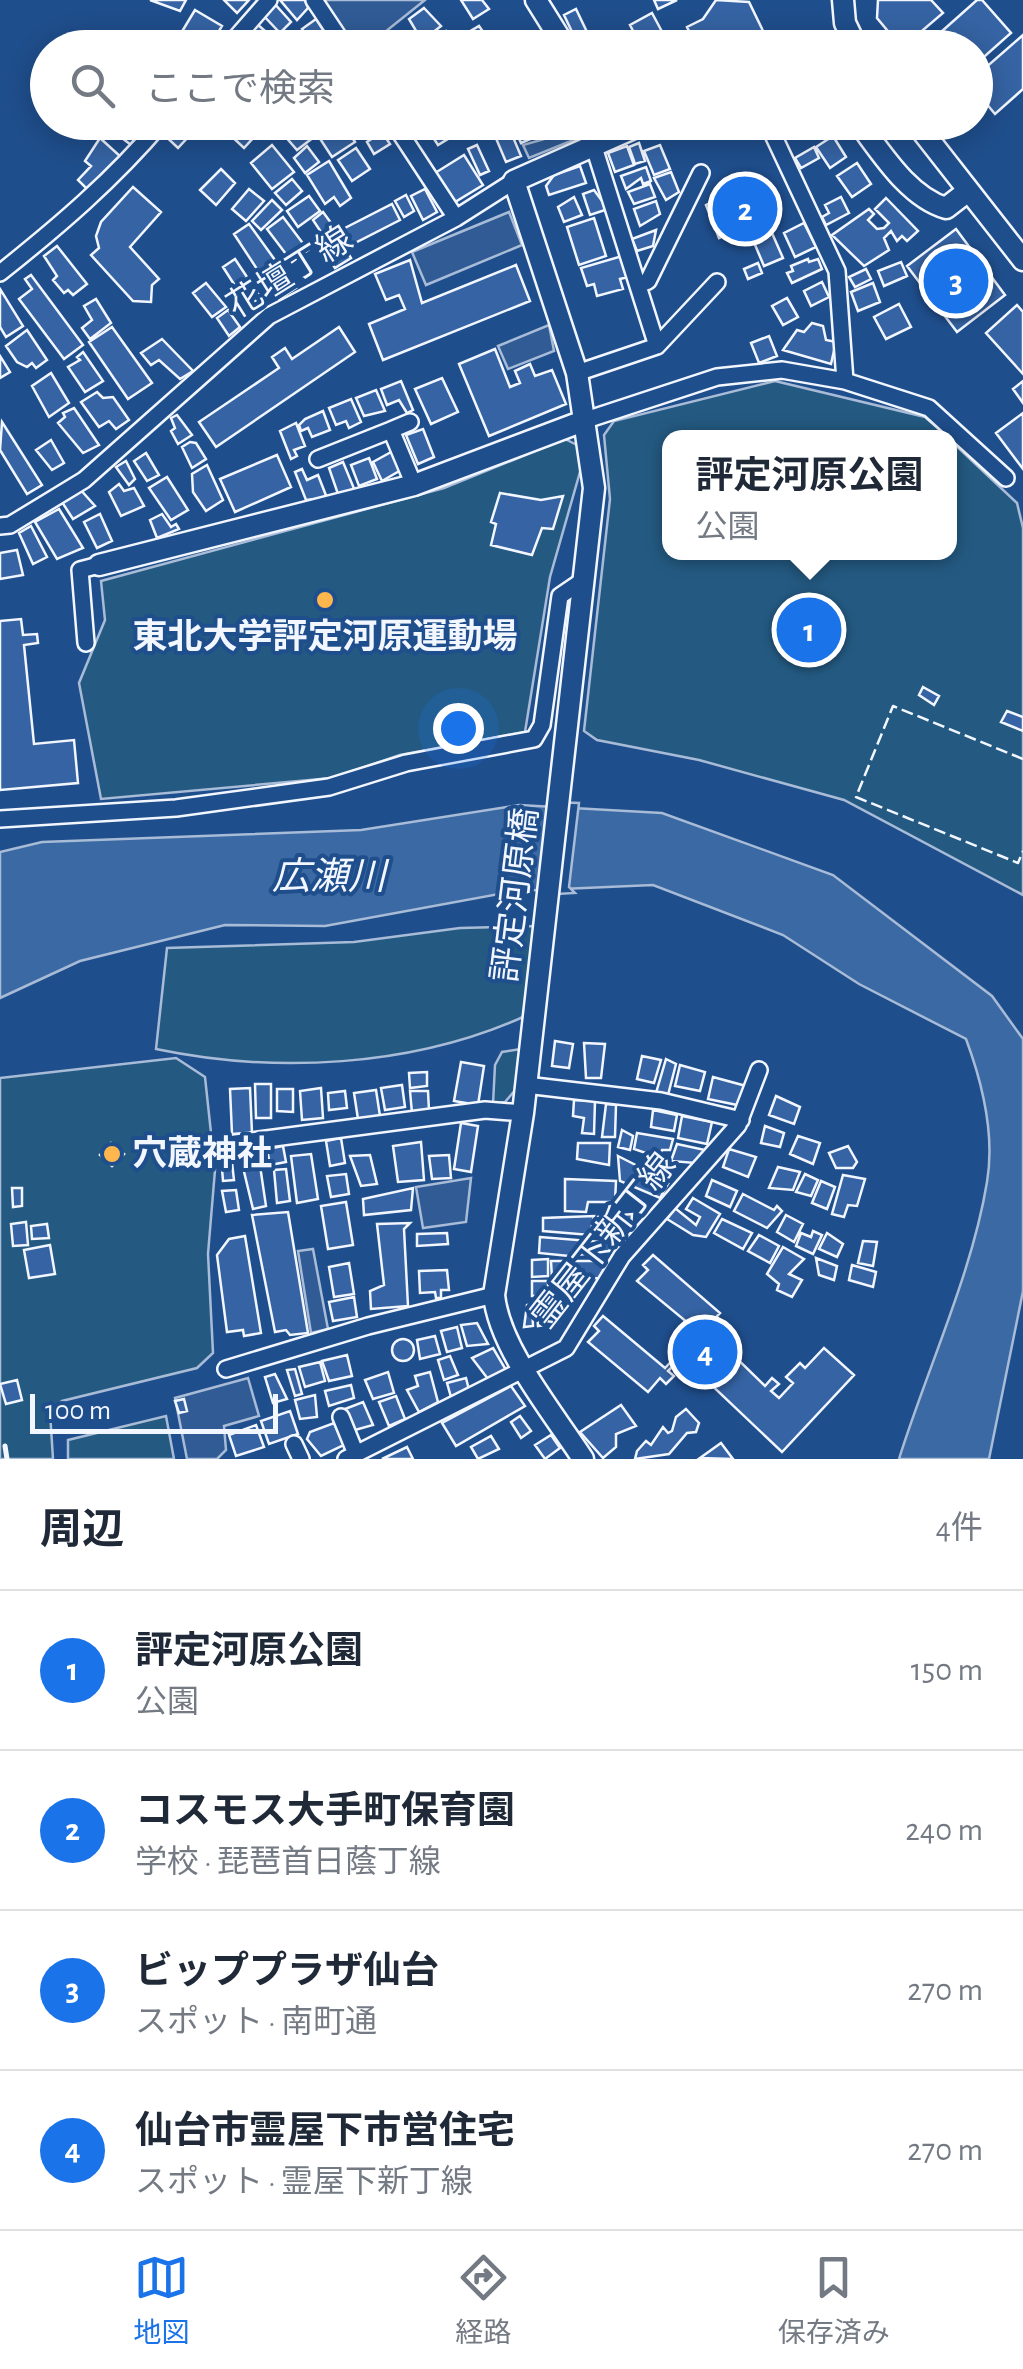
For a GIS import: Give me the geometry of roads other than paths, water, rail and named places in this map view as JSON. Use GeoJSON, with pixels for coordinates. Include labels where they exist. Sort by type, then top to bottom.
{"type":"FeatureCollection","features":[{"type":"Feature","properties":{"kind":"street"},"geometry":{"type":"LineString","coordinates":[[243,30],[269,0]]}},
{"type":"Feature","properties":{"kind":"street"},"geometry":{"type":"LineString","coordinates":[[314,0],[334,30]]}},
{"type":"Feature","properties":{"kind":"street"},"geometry":{"type":"LineString","coordinates":[[536,0],[555,30]]}},
{"type":"Feature","properties":{"kind":"street"},"geometry":{"type":"LineString","coordinates":[[843,6],[850,30]]}},
{"type":"Feature","properties":{"kind":"street"},"geometry":{"type":"LineString","coordinates":[[0,272],[64,223],[147,140]]}},
{"type":"Feature","properties":{"kind":"street"},"geometry":{"type":"LineString","coordinates":[[406,140],[456,218]]}},
{"type":"Feature","properties":{"kind":"street","name":"花壇丁線"},"geometry":{"type":"LineString","coordinates":[[0,526],[10,525],[84,480],[269,316],[456,218],[514,181],[599,140]]}},
{"type":"Feature","properties":{"kind":"street"},"geometry":{"type":"LineString","coordinates":[[775,140],[837,271],[846,381]]}},
{"type":"Feature","properties":{"kind":"street"},"geometry":{"type":"LineString","coordinates":[[872,140],[900,175],[928,200],[946,208],[968,191]]}},
{"type":"Feature","properties":{"kind":"street"},"geometry":{"type":"LineString","coordinates":[[928,140],[1023,260]]}},
{"type":"Feature","properties":{"kind":"street"},"geometry":{"type":"LineString","coordinates":[[593,144],[657,346]]}},
{"type":"Feature","properties":{"kind":"street"},"geometry":{"type":"LineString","coordinates":[[638,285],[648,280],[700,173]]}},
{"type":"Feature","properties":{"kind":"street","name":"評定河原橋"},"geometry":{"type":"LineString","coordinates":[[494,1296],[524,1113],[594,488],[577,372],[514,181]]}},
{"type":"Feature","properties":{"kind":"street"},"geometry":{"type":"LineString","coordinates":[[577,372],[657,346],[718,282]]}},
{"type":"Feature","properties":{"kind":"street"},"geometry":{"type":"LineString","coordinates":[[86,643],[80,570],[414,486],[586,420],[717,377],[782,370],[846,381],[930,408],[954,430]]}},
{"type":"Feature","properties":{"kind":"street"},"geometry":{"type":"LineString","coordinates":[[318,459],[410,422]]}},
{"type":"Feature","properties":{"kind":"street"},"geometry":{"type":"LineString","coordinates":[[391,430],[414,486]]}},
{"type":"Feature","properties":{"kind":"street"},"geometry":{"type":"LineString","coordinates":[[957,433],[1006,478]]}},
{"type":"Feature","properties":{"kind":"street"},"geometry":{"type":"LineString","coordinates":[[0,819],[176,808],[330,787],[406,763],[534,739],[542,725],[560,596],[585,580]]}},
{"type":"Feature","properties":{"kind":"street","name":"霊屋下新丁線"},"geometry":{"type":"LineString","coordinates":[[351,1457],[566,1348],[622,1256],[741,1120],[759,1070]]}},
{"type":"Feature","properties":{"kind":"street"},"geometry":{"type":"LineString","coordinates":[[526,1085],[661,1101],[741,1120]]}},
{"type":"Feature","properties":{"kind":"street"},"geometry":{"type":"LineString","coordinates":[[228,1144],[485,1110],[524,1113]]}},
{"type":"Feature","properties":{"kind":"street"},"geometry":{"type":"LineString","coordinates":[[226,1370],[368,1326],[494,1296],[496,1314],[526,1370],[583,1459]]}},
{"type":"Feature","properties":{"kind":"street"},"geometry":{"type":"LineString","coordinates":[[341,1417],[351,1457]]}},
{"type":"Feature","properties":{"kind":"water","name":"広瀬川"},"geometry":{"type":"Polygon","coordinates":[[[519,805],[662,813],[833,875],[992,996],[1023,1039],[1023,1291],[989,1459],[899,1459],[960,1286],[987,1182],[986,1109],[966,1039],[859,984],[783,935],[653,885],[516,891],[325,926],[225,925],[80,961],[0,998],[0,852],[42,842],[361,830],[519,805]]]}},
{"type":"Feature","properties":{"kind":"place","name":"コスモス大手町保育園"},"geometry":{"type":"Point","coordinates":[745,209]}},
{"type":"Feature","properties":{"kind":"place","name":"ビッププラザ仙台"},"geometry":{"type":"Point","coordinates":[956,281]}},
{"type":"Feature","properties":{"kind":"place","name":"東北大学評定河原運動場"},"geometry":{"type":"Point","coordinates":[325,600]}},
{"type":"Feature","properties":{"kind":"place","name":"評定河原公園"},"geometry":{"type":"Point","coordinates":[809,630]}},
{"type":"Feature","properties":{"kind":"place","name":"穴蔵神社"},"geometry":{"type":"Point","coordinates":[112,1154]}},
{"type":"Feature","properties":{"kind":"place","name":"仙台市霊屋下市営住宅"},"geometry":{"type":"Point","coordinates":[705,1352]}}]}
